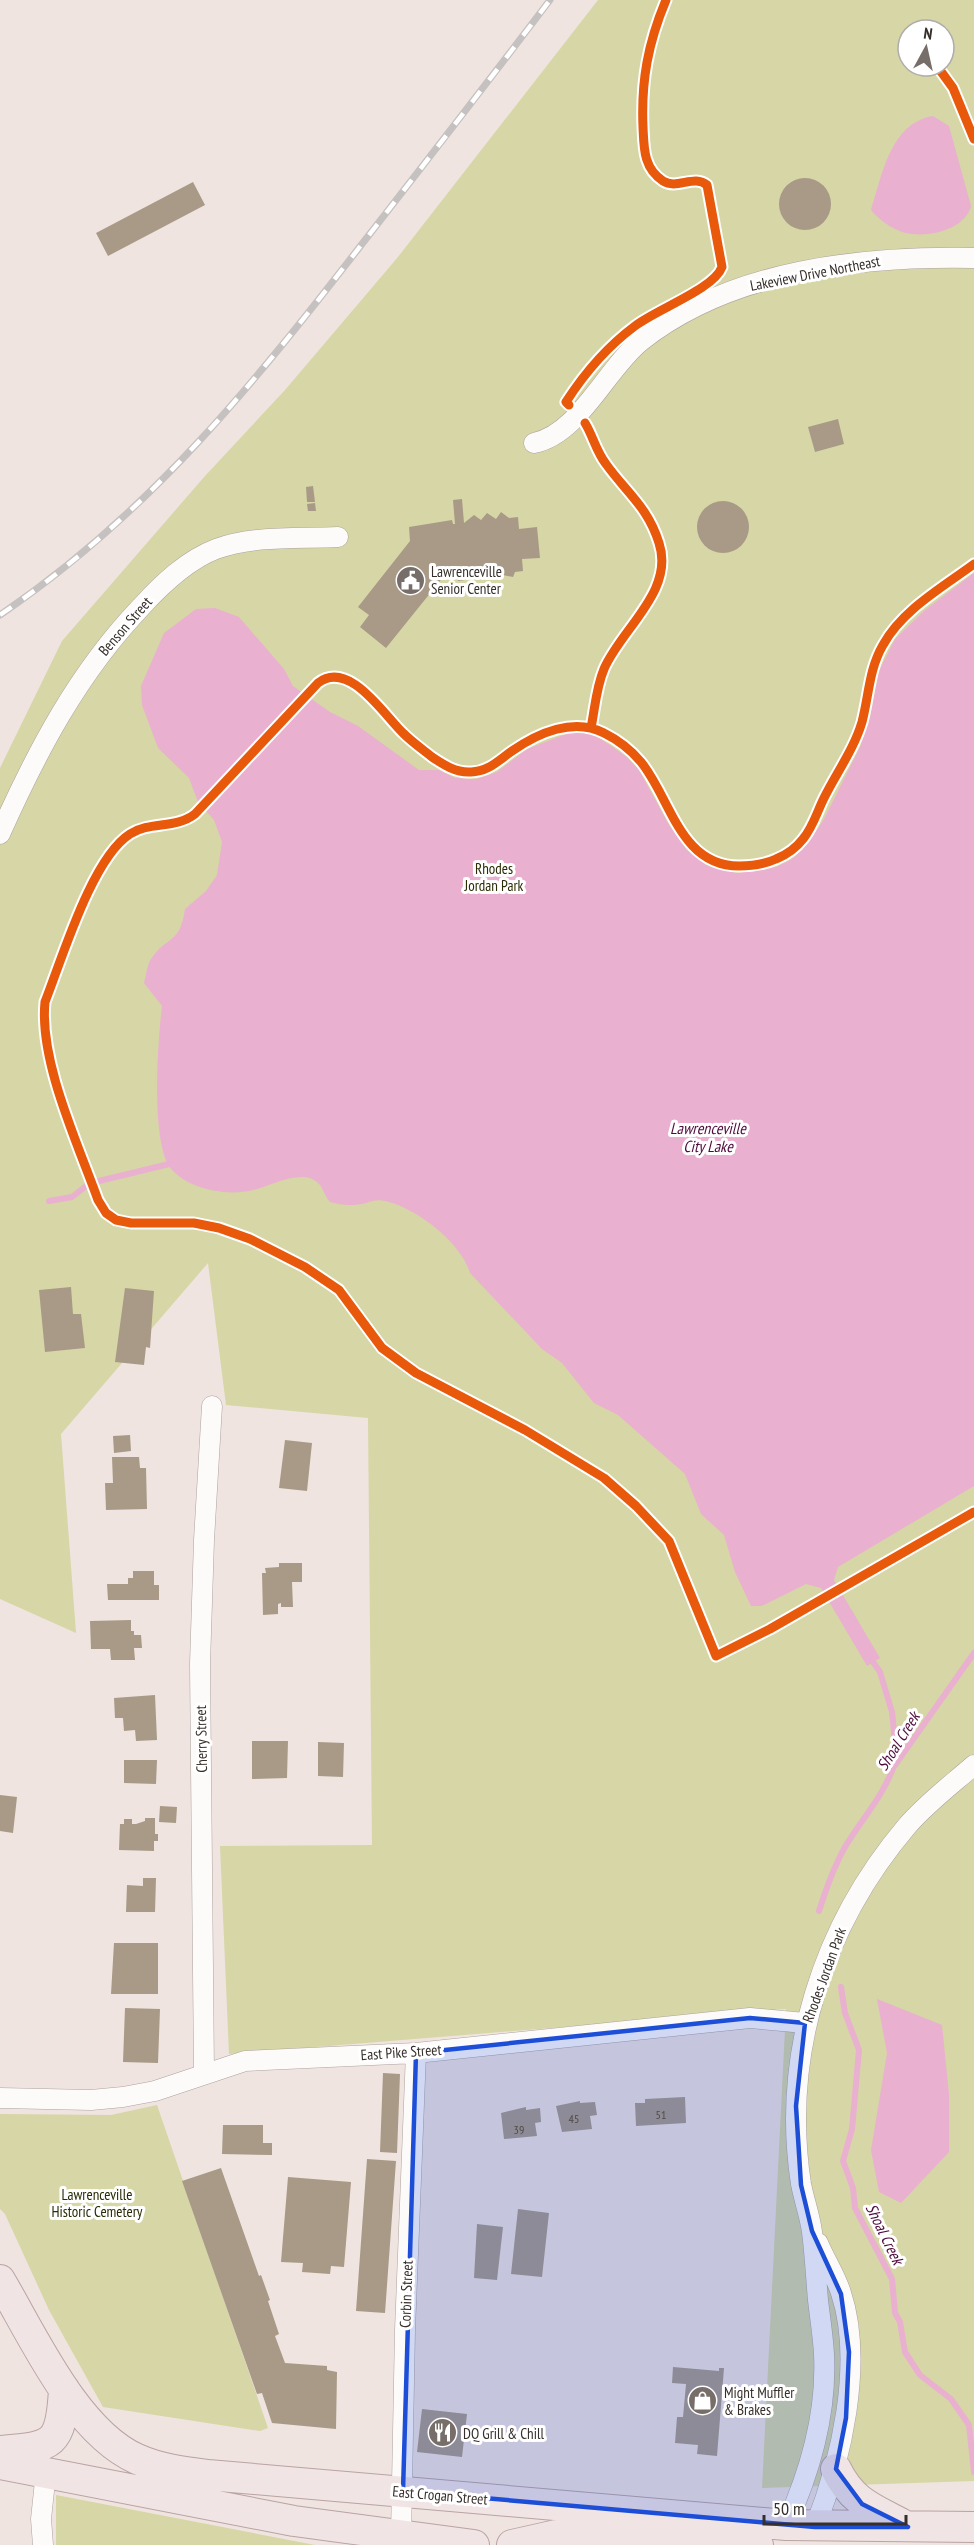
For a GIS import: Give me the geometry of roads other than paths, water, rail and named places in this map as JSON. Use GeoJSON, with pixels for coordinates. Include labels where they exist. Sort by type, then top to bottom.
{"type":"FeatureCollection","features":[{"type":"Feature","properties":{"kind":"main road","name":"East Crogan Street"},"geometry":{"type":"LineString","coordinates":[[0,2280],[64,2389],[96,2430],[116,2447],[138,2460],[165,2469],[402,2512],[796,2536],[908,2527],[974,2527]]}},
{"type":"Feature","properties":{"kind":"main road"},"geometry":{"type":"LineString","coordinates":[[0,2451],[43,2446],[53,2440],[60,2428],[64,2389]]}},
{"type":"Feature","properties":{"kind":"main road"},"geometry":{"type":"LineString","coordinates":[[0,2464],[249,2512],[285,2503],[317,2501],[402,2512]]}},
{"type":"Feature","properties":{"kind":"main road"},"geometry":{"type":"LineString","coordinates":[[836,2469],[844,2484],[862,2504],[908,2527]]}},
{"type":"Feature","properties":{"kind":"main road","name":"East Crogan Street"},"geometry":{"type":"LineString","coordinates":[[402,2512],[474,2545]]}},
{"type":"Feature","properties":{"kind":"main road"},"geometry":{"type":"LineString","coordinates":[[512,2545],[561,2534],[592,2532],[758,2545]]}},
{"type":"Feature","properties":{"kind":"street","name":"Lakeview Drive Northeast"},"geometry":{"type":"LineString","coordinates":[[534,443],[555,435],[568,424],[620,361],[641,341],[728,292],[748,284],[841,265],[896,259],[974,258]]}},
{"type":"Feature","properties":{"kind":"street","name":"Benson Street"},"geometry":{"type":"LineString","coordinates":[[0,834],[32,765],[65,705],[98,655],[159,587],[202,555],[218,549],[257,541],[339,537]]}},
{"type":"Feature","properties":{"kind":"street","name":"Cherry Street"},"geometry":{"type":"LineString","coordinates":[[204,2073],[200,1664],[212,1406]]}},
{"type":"Feature","properties":{"kind":"street","name":"Rhodes Jordan Park"},"geometry":{"type":"LineString","coordinates":[[796,2536],[821,2410],[824,2355],[812,2232],[801,2185],[797,2141],[797,2082],[806,2023],[835,1938],[875,1868],[908,1825],[974,1765]]}},
{"type":"Feature","properties":{"kind":"street","name":"East Pike Street"},"geometry":{"type":"LineString","coordinates":[[0,2098],[91,2100],[123,2097],[155,2091],[245,2061],[416,2053],[750,2018],[806,2023]]}},
{"type":"Feature","properties":{"kind":"street","name":"Corbin Street"},"geometry":{"type":"LineString","coordinates":[[402,2512],[405,2330],[416,2053]]}},
{"type":"Feature","properties":{"kind":"street","name":"Rhodes Jordan Park"},"geometry":{"type":"LineString","coordinates":[[796,2536],[836,2469],[846,2418],[849,2385],[846,2321],[841,2294],[812,2232]]}},
{"type":"Feature","properties":{"kind":"street"},"geometry":{"type":"LineString","coordinates":[[43,2545],[41,2519],[46,2472]]}},
{"type":"Feature","properties":{"kind":"water"},"geometry":{"type":"Polygon","coordinates":[[[933,116],[949,126],[971,206],[961,222],[942,231],[921,234],[902,232],[885,223],[871,210],[884,167],[897,140],[918,121],[933,116]]]}},
{"type":"Feature","properties":{"kind":"water","name":"Lawrenceville City Lake"},"geometry":{"type":"Polygon","coordinates":[[[974,573],[974,1486],[838,1567],[834,1580],[880,1658],[867,1666],[821,1588],[806,1584],[762,1606],[751,1606],[735,1572],[724,1535],[701,1514],[685,1474],[618,1415],[594,1403],[562,1363],[542,1349],[470,1273],[458,1250],[436,1228],[410,1211],[385,1201],[350,1205],[330,1202],[318,1183],[304,1177],[288,1179],[251,1191],[225,1192],[192,1184],[171,1169],[164,1156],[158,1115],[157,1090],[162,1006],[144,983],[151,959],[180,929],[185,909],[206,891],[217,875],[222,842],[214,820],[198,802],[189,778],[158,748],[142,705],[141,686],[164,633],[196,609],[215,608],[239,617],[284,669],[293,686],[330,712],[358,726],[419,770],[439,770],[455,778],[476,779],[497,772],[527,749],[569,733],[586,732],[601,739],[627,757],[639,770],[668,823],[686,849],[706,865],[736,873],[776,867],[792,859],[807,844],[823,821],[860,747],[870,717],[879,671],[895,639],[925,610],[974,573]]]}},
{"type":"Feature","properties":{"kind":"water"},"geometry":{"type":"Polygon","coordinates":[[[877,1999],[942,2025],[949,2094],[949,2152],[901,2203],[879,2192],[871,2150],[887,2053],[877,1999]]]}},
{"type":"Feature","properties":{"kind":"waterway"},"geometry":{"type":"LineString","coordinates":[[49,1201],[72,1197],[86,1186],[99,1181],[169,1164]]}},
{"type":"Feature","properties":{"kind":"waterway","name":"Shoal Creek"},"geometry":{"type":"LineString","coordinates":[[819,1911],[833,1871],[845,1847],[877,1799],[893,1768],[974,1653]]}},
{"type":"Feature","properties":{"kind":"waterway"},"geometry":{"type":"LineString","coordinates":[[873,1662],[880,1672],[892,1712],[897,1761]]}},
{"type":"Feature","properties":{"kind":"waterway","name":"Shoal Creek"},"geometry":{"type":"LineString","coordinates":[[841,1987],[845,2013],[859,2050],[852,2129],[843,2161],[853,2188],[855,2208],[892,2279],[895,2313],[900,2322],[905,2352],[920,2375],[951,2399],[969,2425],[974,2472]]}},
{"type":"Feature","properties":{"kind":"railway"},"geometry":{"type":"LineString","coordinates":[[0,615],[54,576],[104,534],[151,490],[239,397],[321,297],[550,0]]}},
{"type":"Feature","properties":{"kind":"place","name":"Lawrenceville Senior Center"},"geometry":{"type":"Point","coordinates":[410,580]}},
{"type":"Feature","properties":{"kind":"place","name":"Might Muffler & Brakes"},"geometry":{"type":"Point","coordinates":[703,2401]}},
{"type":"Feature","properties":{"kind":"place","name":"DQ Grill & Chill"},"geometry":{"type":"Point","coordinates":[442,2433]}},
{"type":"Feature","properties":{"kind":"park label","name":"Lawrenceville Historic Cemetery"},"geometry":{"type":"Point","coordinates":[97,2202]}}]}
